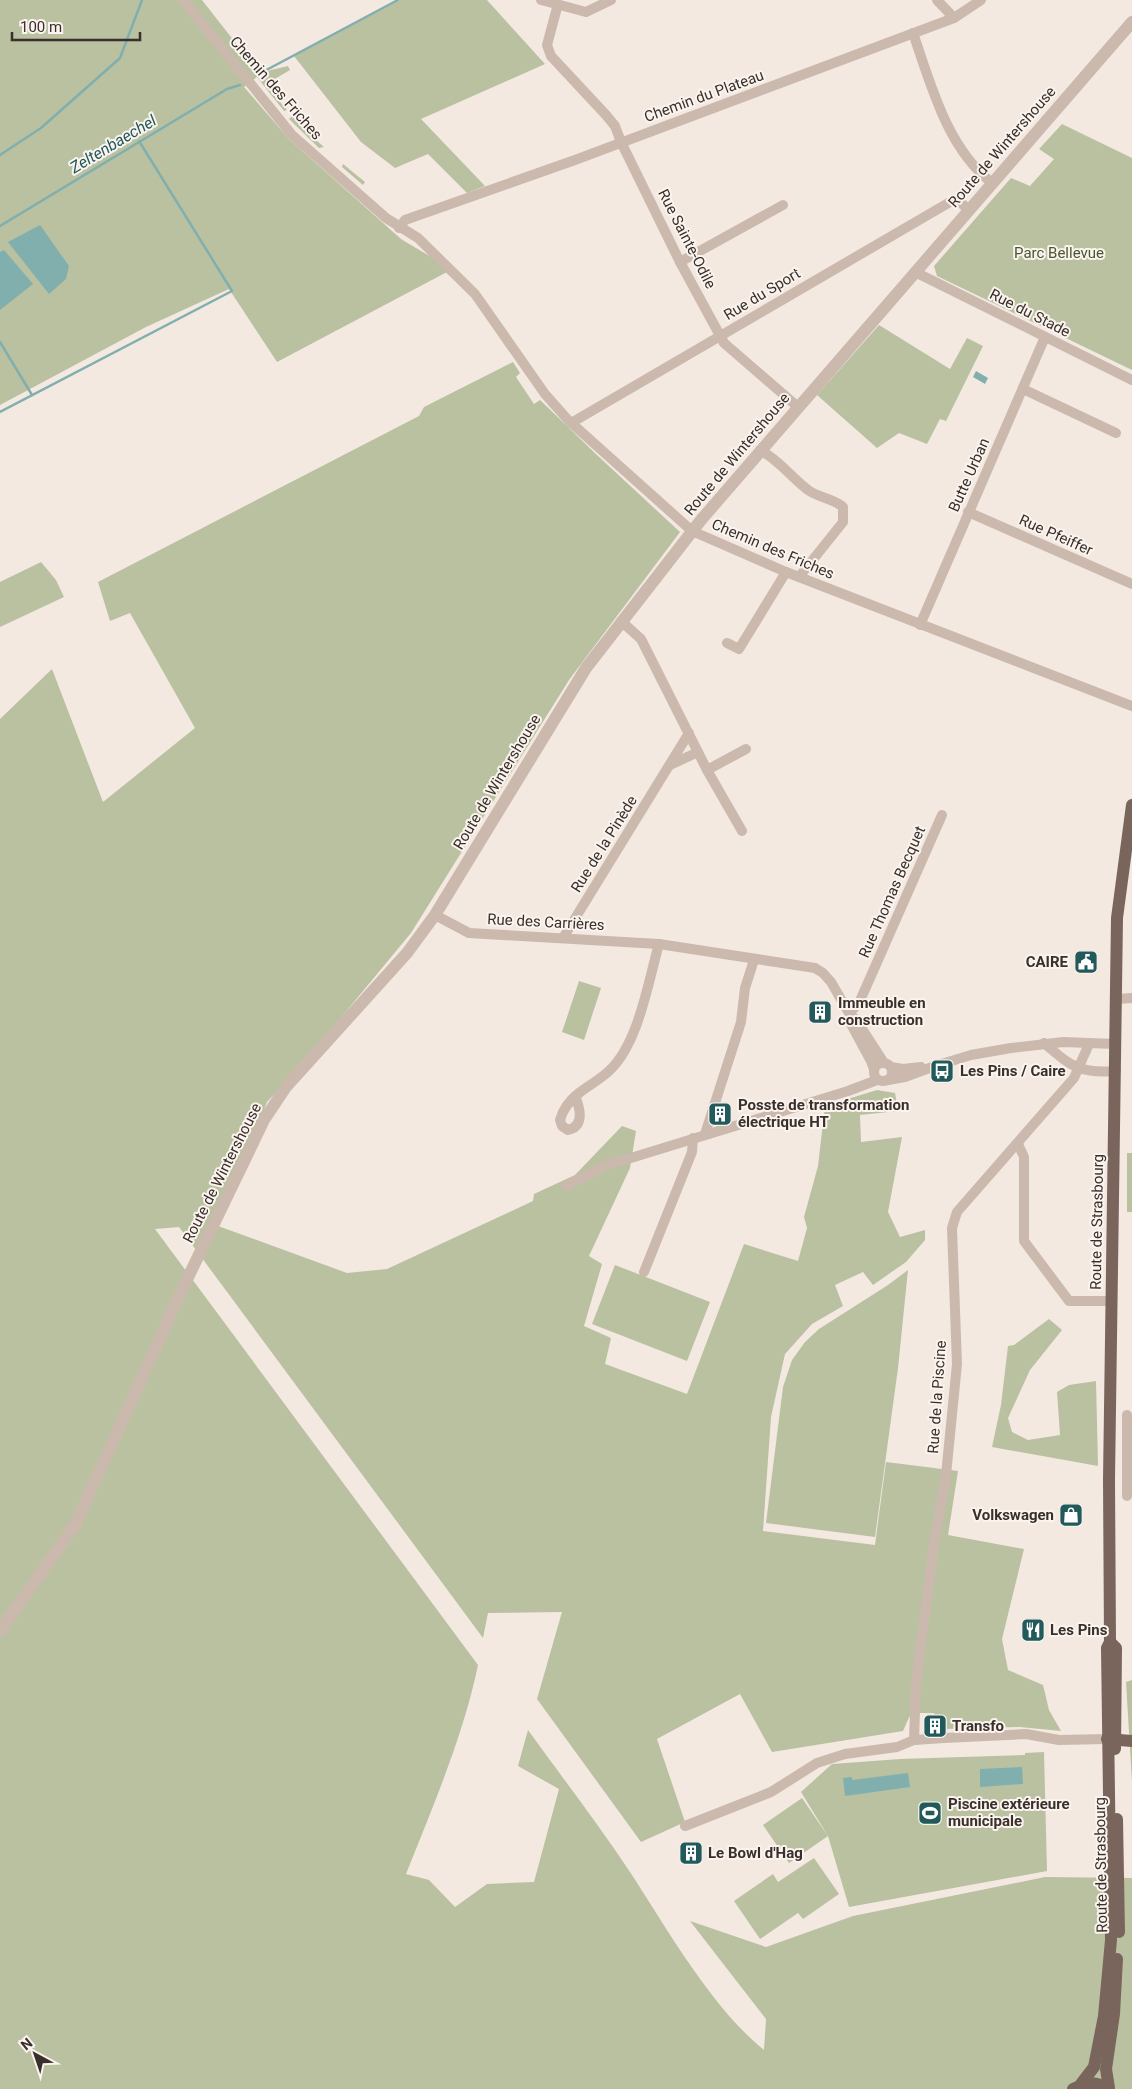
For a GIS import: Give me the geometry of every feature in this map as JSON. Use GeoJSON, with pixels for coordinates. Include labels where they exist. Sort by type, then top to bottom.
{"type":"FeatureCollection","features":[{"type":"Feature","properties":{"kind":"main road","name":"Route de Strasbourg"},"geometry":{"type":"LineString","coordinates":[[1109,2089],[1106,2069],[1114,2005],[1119,1932],[1114,1877],[1107,1648],[1110,1642],[1109,1548],[1117,914],[1132,805]]}},
{"type":"Feature","properties":{"kind":"main road"},"geometry":{"type":"LineString","coordinates":[[1111,1739],[1132,1741]]}},
{"type":"Feature","properties":{"kind":"main road","name":"Route de Strasbourg"},"geometry":{"type":"LineString","coordinates":[[1077,2087],[1094,2067],[1104,2016],[1111,1940],[1114,1877]]}},
{"type":"Feature","properties":{"kind":"main road"},"geometry":{"type":"LineString","coordinates":[[1077,2087],[1091,2083],[1100,2084],[1109,2089]]}},
{"type":"Feature","properties":{"kind":"street","name":"Chemin des Friches"},"geometry":{"type":"LineString","coordinates":[[182,0],[292,134],[399,228],[407,238],[442,261],[475,294],[545,394],[571,423],[692,531],[786,572],[1132,706]]}},
{"type":"Feature","properties":{"kind":"street"},"geometry":{"type":"LineString","coordinates":[[541,0],[586,12],[611,0]]}},
{"type":"Feature","properties":{"kind":"street"},"geometry":{"type":"LineString","coordinates":[[937,0],[954,18]]}},
{"type":"Feature","properties":{"kind":"street","name":"Chemin du Plateau"},"geometry":{"type":"LineString","coordinates":[[399,228],[413,225],[422,216],[433,211],[954,18],[981,0]]}},
{"type":"Feature","properties":{"kind":"street","name":"Rue Sainte-Odile"},"geometry":{"type":"LineString","coordinates":[[558,4],[547,46],[551,56],[615,126],[680,262],[724,343],[798,407]]}},
{"type":"Feature","properties":{"kind":"street","name":"Route de Wintershouse"},"geometry":{"type":"LineString","coordinates":[[0,1631],[75,1526],[181,1292],[264,1120],[286,1087],[407,954],[436,914],[586,668],[692,531],[760,450],[1132,22]]}},
{"type":"Feature","properties":{"kind":"street"},"geometry":{"type":"LineString","coordinates":[[914,33],[938,107],[973,166],[992,183]]}},
{"type":"Feature","properties":{"kind":"street","name":"Rue du Sport"},"geometry":{"type":"LineString","coordinates":[[571,423],[950,202],[958,201],[969,210]]}},
{"type":"Feature","properties":{"kind":"street"},"geometry":{"type":"LineString","coordinates":[[680,262],[783,205]]}},
{"type":"Feature","properties":{"kind":"street","name":"Rue du Stade"},"geometry":{"type":"LineString","coordinates":[[915,272],[1132,380]]}},
{"type":"Feature","properties":{"kind":"street","name":"Butte Urban"},"geometry":{"type":"LineString","coordinates":[[920,625],[1045,338]]}},
{"type":"Feature","properties":{"kind":"street"},"geometry":{"type":"LineString","coordinates":[[1023,389],[1116,433]]}},
{"type":"Feature","properties":{"kind":"street"},"geometry":{"type":"LineString","coordinates":[[760,450],[771,456],[810,491],[837,502],[843,507],[843,522],[799,577]]}},
{"type":"Feature","properties":{"kind":"street","name":"Rue Pfeiffer"},"geometry":{"type":"LineString","coordinates":[[968,512],[1132,584]]}},
{"type":"Feature","properties":{"kind":"street"},"geometry":{"type":"LineString","coordinates":[[727,643],[739,649],[786,572]]}},
{"type":"Feature","properties":{"kind":"street"},"geometry":{"type":"LineString","coordinates":[[621,621],[641,639],[707,770],[742,830]]}},
{"type":"Feature","properties":{"kind":"street","name":"Rue de la Pinède"},"geometry":{"type":"LineString","coordinates":[[563,938],[689,733]]}},
{"type":"Feature","properties":{"kind":"street"},"geometry":{"type":"LineString","coordinates":[[707,770],[746,749]]}},
{"type":"Feature","properties":{"kind":"street"},"geometry":{"type":"LineString","coordinates":[[670,765],[698,752]]}},
{"type":"Feature","properties":{"kind":"street","name":"Rue Thomas Becquet"},"geometry":{"type":"LineString","coordinates":[[847,1009],[869,981],[942,815]]}},
{"type":"Feature","properties":{"kind":"street","name":"Rue des Carrières"},"geometry":{"type":"LineString","coordinates":[[436,914],[469,933],[659,944],[815,968],[827,977],[847,1009],[887,1065]]}},
{"type":"Feature","properties":{"kind":"street"},"geometry":{"type":"LineString","coordinates":[[575,1096],[608,1072],[620,1057],[639,1016],[659,944]]}},
{"type":"Feature","properties":{"kind":"street"},"geometry":{"type":"LineString","coordinates":[[706,1134],[741,1022],[745,988],[754,960]]}},
{"type":"Feature","properties":{"kind":"street"},"geometry":{"type":"LineString","coordinates":[[1117,999],[1132,998]]}},
{"type":"Feature","properties":{"kind":"street","name":"Rue des Carrières"},"geometry":{"type":"LineString","coordinates":[[847,1009],[851,1023],[872,1061],[874,1074]]}},
{"type":"Feature","properties":{"kind":"street"},"geometry":{"type":"LineString","coordinates":[[874,1074],[882,1082],[908,1076],[988,1051],[1044,1043],[1115,1044]]}},
{"type":"Feature","properties":{"kind":"street"},"geometry":{"type":"LineString","coordinates":[[1044,1043],[1078,1070],[1116,1071]]}},
{"type":"Feature","properties":{"kind":"street","name":"Rue de la Piscine"},"geometry":{"type":"LineString","coordinates":[[914,1740],[916,1682],[935,1538],[946,1475],[957,1364],[952,1228],[957,1212],[1074,1078],[1089,1044]]}},
{"type":"Feature","properties":{"kind":"street"},"geometry":{"type":"LineString","coordinates":[[566,1186],[604,1166],[849,1091],[874,1074],[879,1063],[904,1069],[935,1066]]}},
{"type":"Feature","properties":{"kind":"street"},"geometry":{"type":"LineString","coordinates":[[887,1065],[891,1076],[888,1080]]}},
{"type":"Feature","properties":{"kind":"street"},"geometry":{"type":"LineString","coordinates":[[644,1272],[694,1149],[693,1138]]}},
{"type":"Feature","properties":{"kind":"street"},"geometry":{"type":"LineString","coordinates":[[1018,1144],[1024,1157],[1024,1241],[1069,1301],[1112,1301]]}},
{"type":"Feature","properties":{"kind":"street"},"geometry":{"type":"LineString","coordinates":[[1127,1415],[1127,1496]]}},
{"type":"Feature","properties":{"kind":"street"},"geometry":{"type":"LineString","coordinates":[[685,1826],[771,1792],[817,1763],[845,1754],[897,1747],[914,1740],[1026,1734],[1058,1740],[1111,1739]]}},
{"type":"Feature","properties":{"kind":"green space"},"geometry":{"type":"Polygon","coordinates":[[[0,0],[202,0],[238,46],[257,76],[267,71],[288,66],[290,70],[268,83],[274,95],[287,110],[284,111],[257,77],[244,87],[289,139],[401,239],[431,257],[447,272],[277,362],[229,289],[146,327],[0,405],[0,0]]]}},
{"type":"Feature","properties":{"kind":"green space"},"geometry":{"type":"Polygon","coordinates":[[[400,0],[487,0],[545,64],[421,119],[485,186],[467,193],[428,154],[395,168],[361,142],[294,56],[400,0]]]}},
{"type":"Feature","properties":{"kind":"green space"},"geometry":{"type":"Polygon","coordinates":[[[292,116],[303,129],[324,147],[319,148],[289,119],[292,116]]]}},
{"type":"Feature","properties":{"kind":"green space","name":"Parc Bellevue"},"geometry":{"type":"Polygon","coordinates":[[[1062,124],[1132,158],[1132,370],[937,276],[934,266],[1011,178],[1030,186],[1054,159],[1039,149],[1062,124]]]}},
{"type":"Feature","properties":{"kind":"green space"},"geometry":{"type":"Polygon","coordinates":[[[343,164],[365,182],[363,185],[342,167],[343,164]]]}},
{"type":"Feature","properties":{"kind":"green space"},"geometry":{"type":"Polygon","coordinates":[[[879,325],[950,369],[967,338],[983,346],[946,421],[940,419],[927,444],[899,433],[877,448],[817,395],[879,325]]]}},
{"type":"Feature","properties":{"kind":"green space"},"geometry":{"type":"Polygon","coordinates":[[[513,362],[520,373],[516,377],[534,404],[540,400],[680,532],[569,680],[411,933],[301,1066],[267,1102],[218,1226],[347,1273],[387,1269],[533,1201],[534,1194],[575,1175],[622,1126],[636,1131],[630,1168],[589,1256],[602,1264],[584,1326],[611,1338],[605,1364],[687,1394],[744,1244],[798,1261],[807,1228],[804,1217],[818,1166],[825,1106],[877,1090],[895,1093],[898,1111],[860,1115],[861,1142],[902,1137],[888,1212],[900,1237],[925,1230],[925,1240],[906,1262],[873,1285],[863,1272],[835,1285],[843,1306],[812,1324],[785,1354],[771,1417],[763,1531],[875,1545],[886,1462],[958,1471],[948,1535],[1024,1549],[1002,1639],[1008,1670],[1043,1685],[1049,1710],[1061,1731],[1020,1727],[944,1729],[934,1713],[911,1713],[903,1731],[772,1752],[740,1694],[657,1739],[685,1822],[641,1842],[537,1699],[562,1612],[488,1613],[483,1638],[179,1227],[155,1229],[478,1665],[456,1745],[406,1874],[429,1880],[455,1907],[487,1884],[534,1882],[559,1789],[518,1766],[528,1730],[618,1854],[691,1967],[726,2012],[764,2050],[766,2019],[690,1921],[766,1947],[853,1916],[1045,1877],[1132,1878],[1132,2089],[0,2089],[0,719],[52,669],[103,802],[195,728],[130,613],[110,621],[98,582],[419,416],[424,407],[513,362]]]}},
{"type":"Feature","properties":{"kind":"green space"},"geometry":{"type":"Polygon","coordinates":[[[41,562],[56,580],[64,597],[0,627],[0,582],[41,562]]]}},
{"type":"Feature","properties":{"kind":"green space"},"geometry":{"type":"Polygon","coordinates":[[[579,981],[601,988],[584,1040],[562,1032],[579,981]]]}},
{"type":"Feature","properties":{"kind":"green space"},"geometry":{"type":"Polygon","coordinates":[[[1127,1153],[1132,1153],[1132,1212],[1127,1212],[1127,1153]]]}},
{"type":"Feature","properties":{"kind":"green space"},"geometry":{"type":"Polygon","coordinates":[[[615,1265],[710,1302],[687,1361],[592,1324],[615,1265]]]}},
{"type":"Feature","properties":{"kind":"green space"},"geometry":{"type":"Polygon","coordinates":[[[908,1270],[898,1368],[875,1537],[766,1523],[783,1387],[792,1360],[805,1342],[819,1329],[908,1270]]]}},
{"type":"Feature","properties":{"kind":"green space"},"geometry":{"type":"Polygon","coordinates":[[[1049,1319],[1062,1330],[1030,1370],[1008,1418],[1012,1432],[1028,1440],[1060,1435],[1057,1392],[1069,1385],[1096,1381],[1098,1466],[992,1447],[1001,1405],[1008,1346],[1014,1345],[1049,1319]]]}},
{"type":"Feature","properties":{"kind":"green space"},"geometry":{"type":"Polygon","coordinates":[[[1132,1680],[1132,1782],[1126,1682],[1132,1680]]]}},
{"type":"Feature","properties":{"kind":"green space","name":"Piscine extérieure municipale"},"geometry":{"type":"Polygon","coordinates":[[[1044,1752],[1047,1871],[849,1907],[828,1836],[801,1792],[832,1764],[900,1759],[1025,1755],[1025,1753],[1044,1752]]]}},
{"type":"Feature","properties":{"kind":"green space"},"geometry":{"type":"Polygon","coordinates":[[[802,1798],[828,1836],[789,1863],[763,1825],[802,1798]]]}},
{"type":"Feature","properties":{"kind":"green space"},"geometry":{"type":"Polygon","coordinates":[[[814,1858],[839,1894],[803,1919],[798,1913],[760,1939],[734,1901],[773,1874],[778,1882],[814,1858]]]}},
{"type":"Feature","properties":{"kind":"water"},"geometry":{"type":"Polygon","coordinates":[[[40,225],[69,266],[66,279],[49,294],[8,242],[40,225]]]}},
{"type":"Feature","properties":{"kind":"water"},"geometry":{"type":"Polygon","coordinates":[[[4,250],[33,284],[0,310],[0,252],[4,250]]]}},
{"type":"Feature","properties":{"kind":"water"},"geometry":{"type":"Polygon","coordinates":[[[976,371],[988,378],[985,384],[973,377],[976,371]]]}},
{"type":"Feature","properties":{"kind":"water"},"geometry":{"type":"Polygon","coordinates":[[[1022,1767],[1023,1784],[980,1787],[980,1769],[1022,1767]]]}},
{"type":"Feature","properties":{"kind":"water"},"geometry":{"type":"Polygon","coordinates":[[[908,1773],[910,1787],[845,1796],[843,1778],[852,1777],[852,1780],[908,1773]]]}},
{"type":"Feature","properties":{"kind":"waterway"},"geometry":{"type":"LineString","coordinates":[[0,155],[41,128],[120,58],[142,0]]}},
{"type":"Feature","properties":{"kind":"waterway","name":"Zeltenbaechel"},"geometry":{"type":"LineString","coordinates":[[257,75],[398,0]]}},
{"type":"Feature","properties":{"kind":"waterway","name":"Zeltenbaechel"},"geometry":{"type":"LineString","coordinates":[[0,226],[227,89],[240,85]]}},
{"type":"Feature","properties":{"kind":"waterway"},"geometry":{"type":"LineString","coordinates":[[0,412],[232,291],[139,141]]}},
{"type":"Feature","properties":{"kind":"waterway"},"geometry":{"type":"LineString","coordinates":[[0,342],[32,395]]}},
{"type":"Feature","properties":{"kind":"place","name":"CAIRE"},"geometry":{"type":"Point","coordinates":[1086,962]}},
{"type":"Feature","properties":{"kind":"place","name":"Immeuble en construction"},"geometry":{"type":"Point","coordinates":[820,1012]}},
{"type":"Feature","properties":{"kind":"place","name":"Les Pins / Caire"},"geometry":{"type":"Point","coordinates":[942,1071]}},
{"type":"Feature","properties":{"kind":"place","name":"Posste de transformation électrique HT"},"geometry":{"type":"Point","coordinates":[720,1114]}},
{"type":"Feature","properties":{"kind":"place","name":"Volkswagen"},"geometry":{"type":"Point","coordinates":[1071,1515]}},
{"type":"Feature","properties":{"kind":"place","name":"Les Pins"},"geometry":{"type":"Point","coordinates":[1033,1630]}},
{"type":"Feature","properties":{"kind":"place","name":"Transfo"},"geometry":{"type":"Point","coordinates":[935,1726]}},
{"type":"Feature","properties":{"kind":"place","name":"Piscine extérieure municipale"},"geometry":{"type":"Point","coordinates":[930,1813]}},
{"type":"Feature","properties":{"kind":"place","name":"Le Bowl d'Hag"},"geometry":{"type":"Point","coordinates":[691,1853]}}]}
